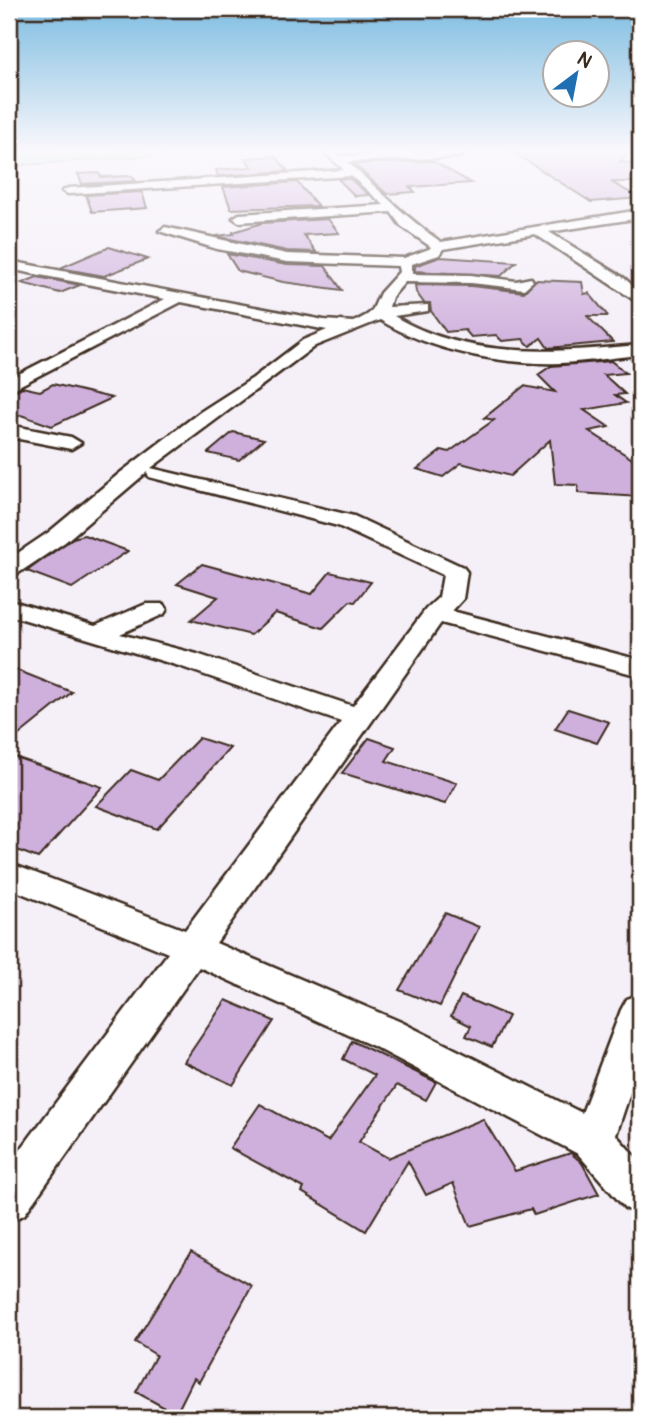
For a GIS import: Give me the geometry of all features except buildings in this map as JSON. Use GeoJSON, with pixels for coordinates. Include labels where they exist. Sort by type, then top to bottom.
{"type":"FeatureCollection","features":[{"type":"Feature","properties":{"kind":"street"},"geometry":{"type":"LineString","coordinates":[[239,218],[261,217]]}},
{"type":"Feature","properties":{"kind":"street"},"geometry":{"type":"LineString","coordinates":[[400,217],[405,223],[439,246]]}},
{"type":"Feature","properties":{"kind":"street"},"geometry":{"type":"LineString","coordinates":[[165,230],[217,245],[287,258],[405,262],[434,252],[439,246],[623,217]]}},
{"type":"Feature","properties":{"kind":"street"},"geometry":{"type":"LineString","coordinates":[[537,230],[619,281],[640,300]]}},
{"type":"Feature","properties":{"kind":"street"},"geometry":{"type":"LineString","coordinates":[[379,313],[385,296],[406,273],[405,262]]}},
{"type":"Feature","properties":{"kind":"street"},"geometry":{"type":"LineString","coordinates":[[9,265],[176,299],[356,326],[397,327],[438,340],[526,356],[561,358],[640,349]]}},
{"type":"Feature","properties":{"kind":"street"},"geometry":{"type":"LineString","coordinates":[[402,278],[471,279],[519,286],[526,281]]}},
{"type":"Feature","properties":{"kind":"street"},"geometry":{"type":"LineString","coordinates":[[619,281],[640,279]]}},
{"type":"Feature","properties":{"kind":"street"},"geometry":{"type":"LineString","coordinates":[[9,386],[176,299]]}},
{"type":"Feature","properties":{"kind":"street"},"geometry":{"type":"LineString","coordinates":[[9,569],[57,537],[127,477],[309,343],[356,326],[379,313],[423,308]]}},
{"type":"Feature","properties":{"kind":"street"},"geometry":{"type":"LineString","coordinates":[[379,313],[397,327]]}},
{"type":"Feature","properties":{"kind":"street"},"geometry":{"type":"LineString","coordinates":[[9,431],[71,443]]}},
{"type":"Feature","properties":{"kind":"street"},"geometry":{"type":"LineString","coordinates":[[9,1200],[435,614],[451,599],[455,572],[346,521],[156,473]]}},
{"type":"Feature","properties":{"kind":"street"},"geometry":{"type":"LineString","coordinates":[[46,515],[57,537]]}},
{"type":"Feature","properties":{"kind":"street"},"geometry":{"type":"LineString","coordinates":[[9,607],[96,635],[188,660],[359,718]]}},
{"type":"Feature","properties":{"kind":"street"},"geometry":{"type":"LineString","coordinates":[[96,635],[155,609]]}},
{"type":"Feature","properties":{"kind":"street"},"geometry":{"type":"LineString","coordinates":[[435,614],[640,668]]}},
{"type":"Feature","properties":{"kind":"street"},"geometry":{"type":"LineString","coordinates":[[9,874],[192,948],[387,1034],[593,1140],[640,1193]]}},
{"type":"Feature","properties":{"kind":"street"},"geometry":{"type":"LineString","coordinates":[[593,1140],[640,1010]]}},
{"type":"Feature","properties":{"kind":"street"},"geometry":{"type":"LineString","coordinates":[[593,1140],[640,1021]]}}]}
